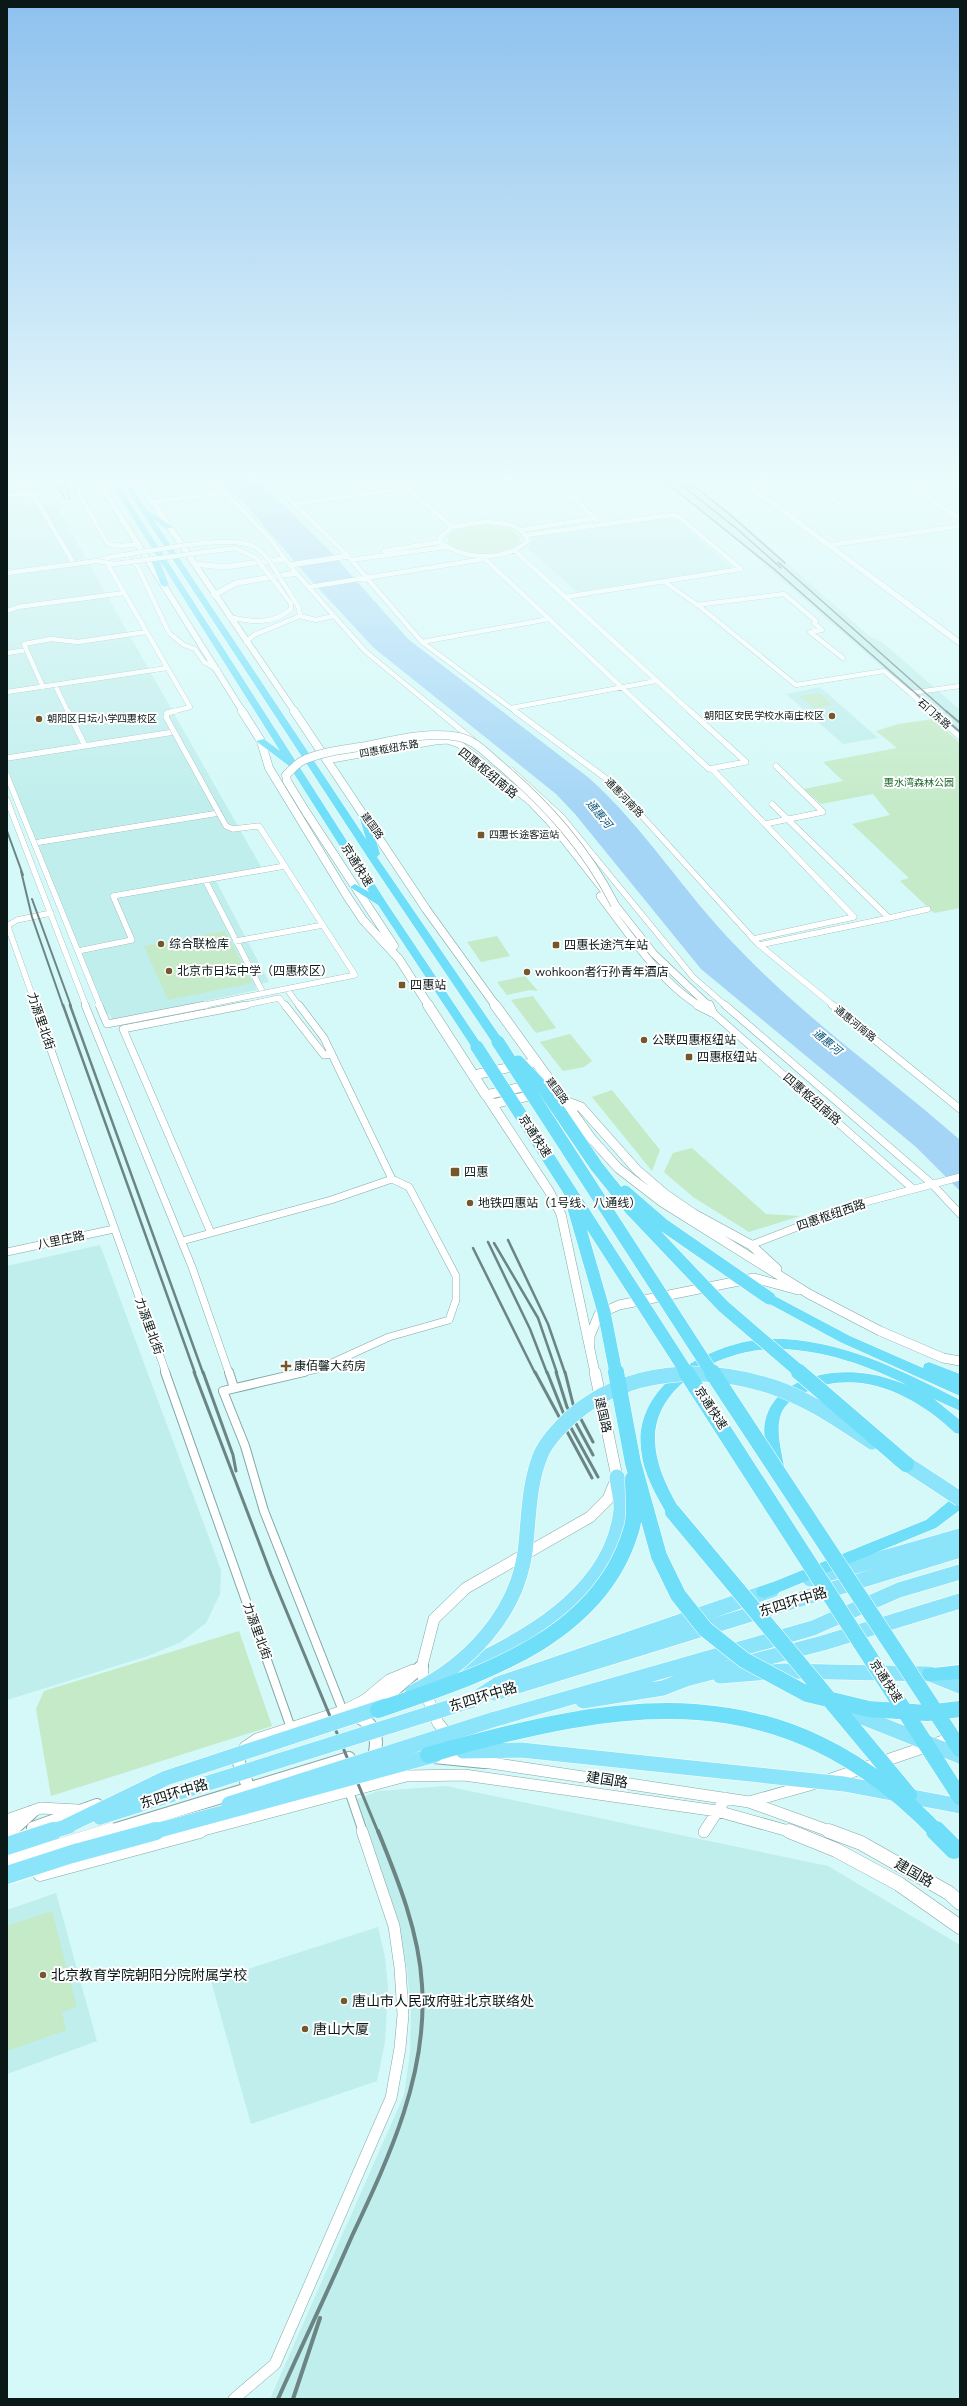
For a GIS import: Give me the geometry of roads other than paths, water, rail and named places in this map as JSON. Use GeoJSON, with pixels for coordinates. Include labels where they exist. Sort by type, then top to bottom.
{"type":"FeatureCollection","features":[{"type":"Feature","properties":{"kind":"highway","name":"京通快速"},"geometry":{"type":"LineString","coordinates":[[181,588],[298,770],[382,905],[477,1047],[960,1797]]}},
{"type":"Feature","properties":{"kind":"highway","name":"京通快速"},"geometry":{"type":"LineString","coordinates":[[195,588],[379,867],[498,1042],[777,1473],[960,1749]]}},
{"type":"Feature","properties":{"kind":"highway"},"geometry":{"type":"LineString","coordinates":[[261,741],[298,770]]}},
{"type":"Feature","properties":{"kind":"highway"},"geometry":{"type":"LineString","coordinates":[[364,816],[379,867]]}},
{"type":"Feature","properties":{"kind":"highway"},"geometry":{"type":"LineString","coordinates":[[355,887],[382,905]]}},
{"type":"Feature","properties":{"kind":"highway"},"geometry":{"type":"LineString","coordinates":[[498,1042],[544,1089],[597,1167],[630,1208],[723,1306],[906,1464]]}},
{"type":"Feature","properties":{"kind":"highway"},"geometry":{"type":"LineString","coordinates":[[597,1167],[662,1224],[768,1298],[845,1339],[958,1379]]}},
{"type":"Feature","properties":{"kind":"highway"},"geometry":{"type":"LineString","coordinates":[[567,1186],[604,1312],[633,1463],[659,1556],[678,1596],[705,1629],[744,1660],[807,1694],[960,1756]]}},
{"type":"Feature","properties":{"kind":"highway"},"geometry":{"type":"LineString","coordinates":[[768,1298],[927,1359],[958,1379]]}},
{"type":"Feature","properties":{"kind":"highway"},"geometry":{"type":"LineString","coordinates":[[957,1853],[673,1512],[658,1486],[649,1455],[648,1426],[657,1406],[670,1387],[692,1369],[716,1356],[731,1351],[753,1345],[772,1344],[824,1349],[861,1359],[900,1382],[917,1395],[940,1409],[960,1429]]}},
{"type":"Feature","properties":{"kind":"highway"},"geometry":{"type":"LineString","coordinates":[[437,1679],[485,1637],[505,1611],[519,1582],[532,1491],[538,1461],[545,1447],[554,1434],[589,1400],[611,1389],[637,1380],[662,1375],[694,1373],[745,1380],[774,1387],[820,1410],[960,1499],[954,1507],[931,1524],[764,1592],[498,1684],[473,1700]]}},
{"type":"Feature","properties":{"kind":"highway"},"geometry":{"type":"LineString","coordinates":[[777,1473],[772,1424],[776,1409],[784,1398],[813,1383],[834,1378],[900,1382],[933,1392],[960,1406]]}},
{"type":"Feature","properties":{"kind":"highway"},"geometry":{"type":"LineString","coordinates":[[63,1828],[166,1778],[378,1710],[484,1672],[530,1649],[565,1627],[592,1601],[622,1558],[632,1526],[633,1463]]}},
{"type":"Feature","properties":{"kind":"highway"},"geometry":{"type":"LineString","coordinates":[[378,1710],[437,1679],[469,1667],[544,1625],[574,1598],[595,1575],[615,1542],[621,1510],[617,1477]]}},
{"type":"Feature","properties":{"kind":"highway"},"geometry":{"type":"LineString","coordinates":[[764,1592],[960,1536]]}},
{"type":"Feature","properties":{"kind":"highway","name":"东四环中路"},"geometry":{"type":"LineString","coordinates":[[7,1846],[473,1700],[960,1550]]}},
{"type":"Feature","properties":{"kind":"highway","name":"东四环中路"},"geometry":{"type":"LineString","coordinates":[[7,1875],[492,1720],[813,1628],[899,1590],[960,1572]]}},
{"type":"Feature","properties":{"kind":"highway"},"geometry":{"type":"LineString","coordinates":[[530,1709],[663,1688],[686,1679],[823,1643],[920,1615],[960,1600]]}},
{"type":"Feature","properties":{"kind":"highway"},"geometry":{"type":"LineString","coordinates":[[686,1679],[784,1671],[930,1674],[960,1672]]}},
{"type":"Feature","properties":{"kind":"highway"},"geometry":{"type":"LineString","coordinates":[[930,1674],[960,1686]]}},
{"type":"Feature","properties":{"kind":"highway"},"geometry":{"type":"LineString","coordinates":[[807,1694],[870,1709],[927,1713],[960,1709]]}},
{"type":"Feature","properties":{"kind":"highway"},"geometry":{"type":"LineString","coordinates":[[72,1854],[514,1730],[592,1715],[648,1709],[708,1712],[764,1723],[823,1744],[894,1790],[957,1853]]}},
{"type":"Feature","properties":{"kind":"highway"},"geometry":{"type":"LineString","coordinates":[[428,1755],[480,1750],[521,1750],[844,1784],[960,1806]]}},
{"type":"Feature","properties":{"kind":"main road"},"geometry":{"type":"LineString","coordinates":[[167,588],[261,741],[269,768],[347,896],[364,920],[399,959],[486,1095]]}},
{"type":"Feature","properties":{"kind":"main road","name":"建国路"},"geometry":{"type":"LineString","coordinates":[[210,588],[430,914],[550,1081]]}},
{"type":"Feature","properties":{"kind":"main road"},"geometry":{"type":"LineString","coordinates":[[399,959],[395,948],[287,781],[286,775],[302,761],[432,736],[460,737],[469,741],[524,785],[552,812],[595,867],[615,905]]}},
{"type":"Feature","properties":{"kind":"main road","name":"东四环中路"},"geometry":{"type":"LineString","coordinates":[[7,1838],[82,1810],[335,1729],[361,1718],[422,1666]]}},
{"type":"Feature","properties":{"kind":"main road"},"geometry":{"type":"LineString","coordinates":[[343,1711],[361,1718],[373,1727],[378,1739],[375,1752]]}},
{"type":"Feature","properties":{"kind":"main road","name":"东四环中路"},"geometry":{"type":"LineString","coordinates":[[7,1863],[375,1752],[484,1762]]}},
{"type":"Feature","properties":{"kind":"main road"},"geometry":{"type":"LineString","coordinates":[[238,1760],[249,1789]]}},
{"type":"Feature","properties":{"kind":"main road"},"geometry":{"type":"LineString","coordinates":[[7,1835],[32,1812]]}},
{"type":"Feature","properties":{"kind":"street"},"geometry":{"type":"LineString","coordinates":[[7,776],[107,1024],[355,975],[259,826],[233,829],[226,826],[166,717],[167,713],[190,707],[121,588]]}},
{"type":"Feature","properties":{"kind":"street"},"geometry":{"type":"LineString","coordinates":[[148,588],[169,633],[184,645],[195,649],[204,662],[218,670]]}},
{"type":"Feature","properties":{"kind":"street"},"geometry":{"type":"LineString","coordinates":[[214,595],[226,588]]}},
{"type":"Feature","properties":{"kind":"street"},"geometry":{"type":"LineString","coordinates":[[229,617],[254,622],[269,621],[287,614],[291,609],[291,604],[280,588]]}},
{"type":"Feature","properties":{"kind":"street"},"geometry":{"type":"LineString","coordinates":[[286,588],[299,608],[300,616]]}},
{"type":"Feature","properties":{"kind":"street"},"geometry":{"type":"LineString","coordinates":[[310,588],[365,651],[448,720],[532,786],[555,808],[662,943],[693,976],[931,1183],[960,1214]]}},
{"type":"Feature","properties":{"kind":"street","name":"通惠河南路"},"geometry":{"type":"LineString","coordinates":[[374,588],[422,642],[612,783],[758,945],[960,1109]]}},
{"type":"Feature","properties":{"kind":"street"},"geometry":{"type":"LineString","coordinates":[[516,588],[709,769],[713,770],[854,917],[753,939]]}},
{"type":"Feature","properties":{"kind":"street"},"geometry":{"type":"LineString","coordinates":[[556,588],[746,762],[713,770]]}},
{"type":"Feature","properties":{"kind":"street"},"geometry":{"type":"LineString","coordinates":[[565,597],[618,588]]}},
{"type":"Feature","properties":{"kind":"street"},"geometry":{"type":"LineString","coordinates":[[673,588],[697,605],[796,685],[884,671],[910,693]]}},
{"type":"Feature","properties":{"kind":"street"},"geometry":{"type":"LineString","coordinates":[[888,588],[960,643]]}},
{"type":"Feature","properties":{"kind":"street"},"geometry":{"type":"LineString","coordinates":[[7,611],[18,607],[124,593]]}},
{"type":"Feature","properties":{"kind":"street"},"geometry":{"type":"LineString","coordinates":[[697,605],[784,594],[816,621],[814,623],[822,630],[810,632],[842,658]]}},
{"type":"Feature","properties":{"kind":"street"},"geometry":{"type":"LineString","coordinates":[[300,616],[307,620],[318,620],[333,616]]}},
{"type":"Feature","properties":{"kind":"street"},"geometry":{"type":"LineString","coordinates":[[246,642],[254,635],[300,616]]}},
{"type":"Feature","properties":{"kind":"street"},"geometry":{"type":"LineString","coordinates":[[422,642],[549,619]]}},
{"type":"Feature","properties":{"kind":"street"},"geometry":{"type":"LineString","coordinates":[[43,687],[24,644],[51,639],[78,642],[146,632]]}},
{"type":"Feature","properties":{"kind":"street"},"geometry":{"type":"LineString","coordinates":[[7,653],[27,650]]}},
{"type":"Feature","properties":{"kind":"street"},"geometry":{"type":"LineString","coordinates":[[7,692],[167,668]]}},
{"type":"Feature","properties":{"kind":"street"},"geometry":{"type":"LineString","coordinates":[[511,708],[656,681]]}},
{"type":"Feature","properties":{"kind":"street"},"geometry":{"type":"LineString","coordinates":[[55,685],[85,746]]}},
{"type":"Feature","properties":{"kind":"street","name":"石门东路"},"geometry":{"type":"LineString","coordinates":[[910,693],[960,686]]}},
{"type":"Feature","properties":{"kind":"street","name":"石门东路"},"geometry":{"type":"LineString","coordinates":[[910,693],[960,737]]}},
{"type":"Feature","properties":{"kind":"street"},"geometry":{"type":"LineString","coordinates":[[7,758],[174,732]]}},
{"type":"Feature","properties":{"kind":"street","name":"四惠枢纽东路"},"geometry":{"type":"LineString","coordinates":[[326,760],[435,741],[452,741]]}},
{"type":"Feature","properties":{"kind":"street","name":"四惠枢纽南路"},"geometry":{"type":"LineString","coordinates":[[452,741],[507,781],[531,802],[654,954],[709,1005],[712,1012]]}},
{"type":"Feature","properties":{"kind":"street","name":"四惠枢纽南路"},"geometry":{"type":"LineString","coordinates":[[452,741],[528,805],[557,839],[638,946],[688,996],[702,1008],[712,1012],[912,1188]]}},
{"type":"Feature","properties":{"kind":"street"},"geometry":{"type":"LineString","coordinates":[[765,824],[823,812],[776,766]]}},
{"type":"Feature","properties":{"kind":"street"},"geometry":{"type":"LineString","coordinates":[[7,800],[182,1241],[219,1337],[234,1388]]}},
{"type":"Feature","properties":{"kind":"street"},"geometry":{"type":"LineString","coordinates":[[772,804],[889,918]]}},
{"type":"Feature","properties":{"kind":"street"},"geometry":{"type":"LineString","coordinates":[[34,842],[219,813]]}},
{"type":"Feature","properties":{"kind":"street"},"geometry":{"type":"LineString","coordinates":[[78,951],[132,940],[113,896],[285,866]]}},
{"type":"Feature","properties":{"kind":"street"},"geometry":{"type":"LineString","coordinates":[[205,880],[263,993]]}},
{"type":"Feature","properties":{"kind":"street"},"geometry":{"type":"LineString","coordinates":[[758,945],[928,909]]}},
{"type":"Feature","properties":{"kind":"street"},"geometry":{"type":"LineString","coordinates":[[7,925],[17,920],[51,913]]}},
{"type":"Feature","properties":{"kind":"street","name":"力源里北街"},"geometry":{"type":"LineString","coordinates":[[7,925],[291,1728]]}},
{"type":"Feature","properties":{"kind":"street"},"geometry":{"type":"LineString","coordinates":[[236,941],[323,925]]}},
{"type":"Feature","properties":{"kind":"street"},"geometry":{"type":"LineString","coordinates":[[289,992],[324,1038],[392,1179],[410,1187],[456,1276],[456,1300],[449,1320],[389,1337],[321,1368],[223,1391],[245,1446],[264,1511],[343,1711]]}},
{"type":"Feature","properties":{"kind":"street"},"geometry":{"type":"LineString","coordinates":[[211,1233],[123,1029],[279,998],[308,1032],[324,1055],[332,1054]]}},
{"type":"Feature","properties":{"kind":"street"},"geometry":{"type":"LineString","coordinates":[[474,1075],[536,1062]]}},
{"type":"Feature","properties":{"kind":"street"},"geometry":{"type":"LineString","coordinates":[[550,1081],[486,1095],[492,1104],[556,1090]]}},
{"type":"Feature","properties":{"kind":"street","name":"建国路"},"geometry":{"type":"LineString","coordinates":[[550,1081],[591,1138],[618,1168],[637,1184],[689,1221],[785,1277]]}},
{"type":"Feature","properties":{"kind":"street"},"geometry":{"type":"LineString","coordinates":[[565,1102],[581,1107],[637,1170],[665,1194],[694,1214],[751,1245],[767,1258],[785,1277],[809,1294],[880,1331],[927,1359],[943,1358],[960,1361]]}},
{"type":"Feature","properties":{"kind":"street","name":"建国路"},"geometry":{"type":"LineString","coordinates":[[492,1104],[549,1191],[561,1214],[617,1477],[608,1499],[590,1517],[531,1553],[466,1588],[434,1619],[422,1666],[425,1692],[438,1723],[453,1741],[484,1762],[749,1802],[861,1843],[949,1893],[960,1903]]}},
{"type":"Feature","properties":{"kind":"street","name":"四惠枢纽西路"},"geometry":{"type":"LineString","coordinates":[[751,1245],[801,1225],[912,1188],[960,1177]]}},
{"type":"Feature","properties":{"kind":"street"},"geometry":{"type":"LineString","coordinates":[[182,1241],[331,1200],[392,1179]]}},
{"type":"Feature","properties":{"kind":"street","name":"八里庄路"},"geometry":{"type":"LineString","coordinates":[[7,1252],[114,1229]]}},
{"type":"Feature","properties":{"kind":"street"},"geometry":{"type":"LineString","coordinates":[[590,1355],[590,1336],[599,1314],[619,1305],[754,1278],[809,1294]]}},
{"type":"Feature","properties":{"kind":"street"},"geometry":{"type":"LineString","coordinates":[[943,1358],[958,1379]]}},
{"type":"Feature","properties":{"kind":"street","name":"东四环中路"},"geometry":{"type":"LineString","coordinates":[[213,1768],[257,1739],[343,1711],[365,1700],[390,1680],[422,1666]]}},
{"type":"Feature","properties":{"kind":"street"},"geometry":{"type":"LineString","coordinates":[[749,1802],[843,1776],[960,1735]]}},
{"type":"Feature","properties":{"kind":"street"},"geometry":{"type":"LineString","coordinates":[[7,1884],[50,1871],[406,1776],[464,1775],[717,1811],[781,1828],[836,1850],[899,1884],[960,1927]]}},
{"type":"Feature","properties":{"kind":"street"},"geometry":{"type":"LineString","coordinates":[[234,2399],[275,2364],[391,2098],[400,2048],[403,2015],[400,1968],[394,1926],[349,1791]]}},
{"type":"Feature","properties":{"kind":"street"},"geometry":{"type":"LineString","coordinates":[[704,1832],[726,1798]]}},
{"type":"Feature","properties":{"kind":"street","name":"东四环中路"},"geometry":{"type":"LineString","coordinates":[[7,1820],[41,1808],[82,1810]]}},
{"type":"Feature","properties":{"kind":"water","name":"通惠河"},"geometry":{"type":"Polygon","coordinates":[[[318,588],[363,588],[408,639],[589,778],[628,818],[717,926],[762,972],[817,1022],[960,1140],[960,1191],[916,1147],[701,969],[575,814],[556,794],[374,648],[318,588]]]}},
{"type":"Feature","properties":{"kind":"railway"},"geometry":{"type":"LineString","coordinates":[[796,588],[937,712]]}},
{"type":"Feature","properties":{"kind":"railway"},"geometry":{"type":"LineString","coordinates":[[808,588],[947,712]]}},
{"type":"Feature","properties":{"kind":"railway"},"geometry":{"type":"LineString","coordinates":[[936,711],[960,732]]}},
{"type":"Feature","properties":{"kind":"railway"},"geometry":{"type":"LineString","coordinates":[[946,711],[960,723]]}},
{"type":"Feature","properties":{"kind":"railway"},"geometry":{"type":"LineString","coordinates":[[7,831],[23,875]]}},
{"type":"Feature","properties":{"kind":"railway"},"geometry":{"type":"LineString","coordinates":[[21,871],[32,917],[63,1006]]}},
{"type":"Feature","properties":{"kind":"railway"},"geometry":{"type":"LineString","coordinates":[[32,899],[71,1006]]}},
{"type":"Feature","properties":{"kind":"railway"},"geometry":{"type":"LineString","coordinates":[[63,1005],[195,1373]]}},
{"type":"Feature","properties":{"kind":"railway"},"geometry":{"type":"LineString","coordinates":[[70,1005],[203,1373]]}},
{"type":"Feature","properties":{"kind":"railway"},"geometry":{"type":"LineString","coordinates":[[508,1240],[548,1324],[565,1373]]}},
{"type":"Feature","properties":{"kind":"railway"},"geometry":{"type":"LineString","coordinates":[[488,1242],[530,1329],[547,1373]]}},
{"type":"Feature","properties":{"kind":"railway"},"geometry":{"type":"LineString","coordinates":[[494,1243],[538,1318],[557,1373]]}},
{"type":"Feature","properties":{"kind":"railway"},"geometry":{"type":"LineString","coordinates":[[473,1248],[535,1373]]}},
{"type":"Feature","properties":{"kind":"railway"},"geometry":{"type":"LineString","coordinates":[[194,1372],[271,1574],[378,1832]]}},
{"type":"Feature","properties":{"kind":"railway"},"geometry":{"type":"LineString","coordinates":[[203,1372],[233,1455],[236,1471]]}},
{"type":"Feature","properties":{"kind":"railway"},"geometry":{"type":"LineString","coordinates":[[535,1372],[592,1478]]}},
{"type":"Feature","properties":{"kind":"railway"},"geometry":{"type":"LineString","coordinates":[[547,1372],[565,1417],[598,1477]]}},
{"type":"Feature","properties":{"kind":"railway"},"geometry":{"type":"LineString","coordinates":[[556,1372],[567,1407],[593,1455]]}},
{"type":"Feature","properties":{"kind":"railway"},"geometry":{"type":"LineString","coordinates":[[565,1372],[573,1404],[593,1442]]}},
{"type":"Feature","properties":{"kind":"railway"},"geometry":{"type":"LineString","coordinates":[[278,2399],[392,2146],[403,2115],[419,2051],[422,2018],[422,1985],[417,1945],[400,1887],[378,1831]]}},
{"type":"Feature","properties":{"kind":"railway"},"geometry":{"type":"LineString","coordinates":[[293,2399],[320,2318]]}},
{"type":"Feature","properties":{"kind":"place","name":"朝阳区安民学校水南庄校区"},"geometry":{"type":"Point","coordinates":[832,716]}},
{"type":"Feature","properties":{"kind":"place","name":"朝阳区日坛小学四惠校区"},"geometry":{"type":"Point","coordinates":[39,719]}},
{"type":"Feature","properties":{"kind":"place","name":"四惠长途客运站"},"geometry":{"type":"Point","coordinates":[481,835]}},
{"type":"Feature","properties":{"kind":"place","name":"综合联检库"},"geometry":{"type":"Point","coordinates":[161,944]}},
{"type":"Feature","properties":{"kind":"place","name":"四惠长途汽车站"},"geometry":{"type":"Point","coordinates":[556,945]}},
{"type":"Feature","properties":{"kind":"place","name":"北京市日坛中学（四惠校区）"},"geometry":{"type":"Point","coordinates":[169,971]}},
{"type":"Feature","properties":{"kind":"place","name":"wohkoon者行孙青年酒店"},"geometry":{"type":"Point","coordinates":[527,972]}},
{"type":"Feature","properties":{"kind":"place","name":"四惠站"},"geometry":{"type":"Point","coordinates":[402,985]}},
{"type":"Feature","properties":{"kind":"place","name":"公联四惠枢纽站"},"geometry":{"type":"Point","coordinates":[644,1040]}},
{"type":"Feature","properties":{"kind":"place","name":"四惠枢纽站"},"geometry":{"type":"Point","coordinates":[689,1057]}},
{"type":"Feature","properties":{"kind":"place","name":"四惠"},"geometry":{"type":"Point","coordinates":[455,1172]}},
{"type":"Feature","properties":{"kind":"place","name":"地铁四惠站（1号线、八通线）"},"geometry":{"type":"Point","coordinates":[470,1203]}},
{"type":"Feature","properties":{"kind":"place","name":"康佰馨大药房"},"geometry":{"type":"Point","coordinates":[286,1366]}},
{"type":"Feature","properties":{"kind":"place","name":"北京教育学院朝阳分院附属学校"},"geometry":{"type":"Point","coordinates":[43,1975]}},
{"type":"Feature","properties":{"kind":"place","name":"唐山市人民政府驻北京联络处"},"geometry":{"type":"Point","coordinates":[344,2001]}},
{"type":"Feature","properties":{"kind":"place","name":"唐山大厦"},"geometry":{"type":"Point","coordinates":[305,2029]}},
{"type":"Feature","properties":{"kind":"park label","name":"惠水湾森林公园"},"geometry":{"type":"Point","coordinates":[919,783]}}]}
